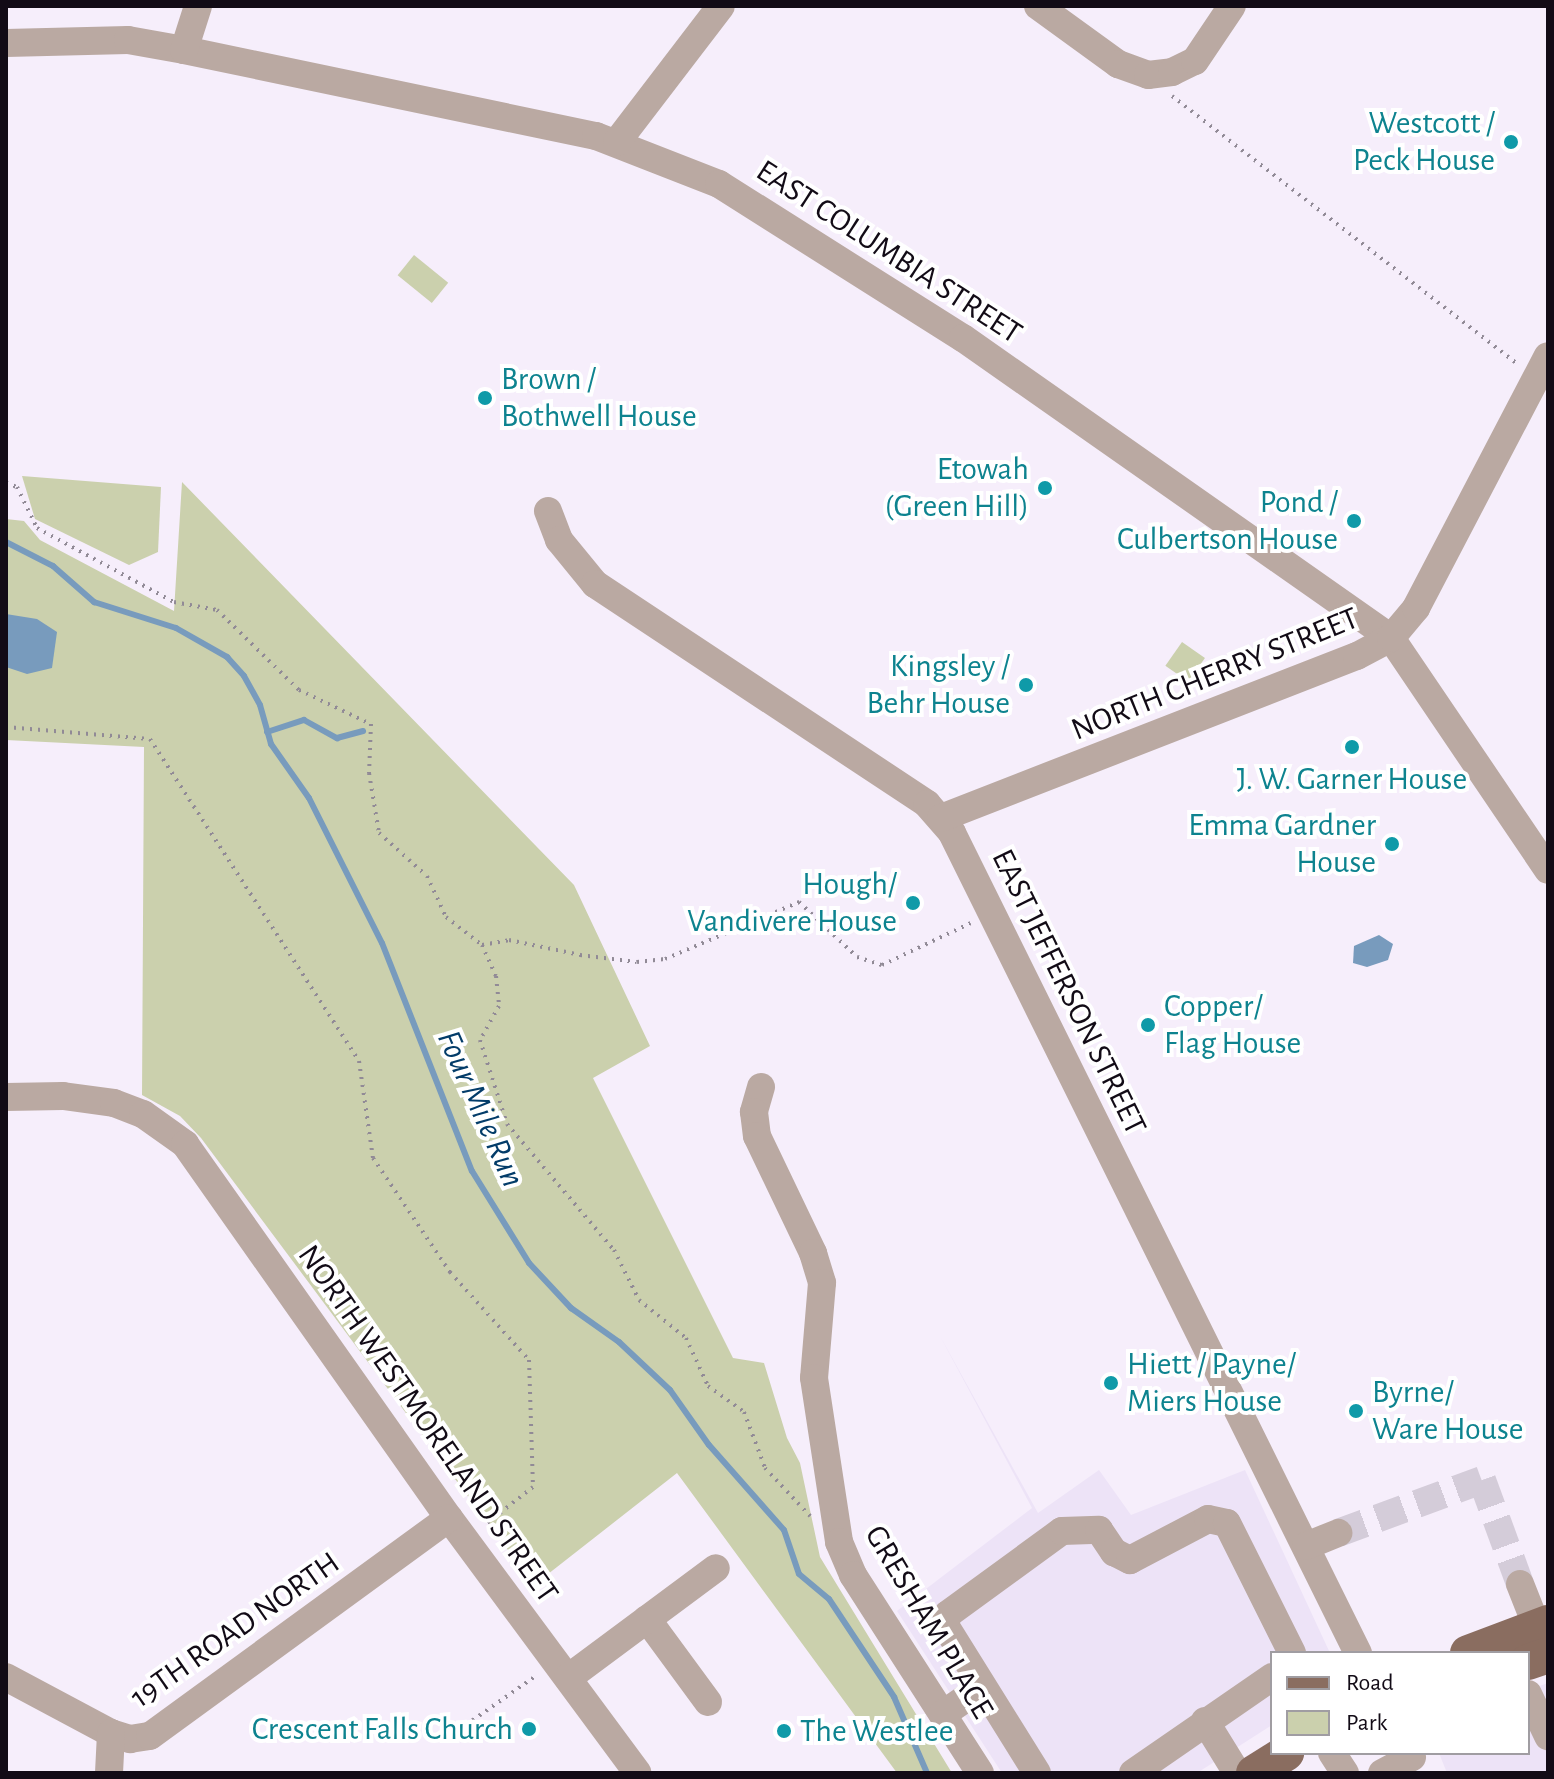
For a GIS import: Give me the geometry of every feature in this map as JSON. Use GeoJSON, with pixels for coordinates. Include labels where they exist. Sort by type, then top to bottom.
{"type":"FeatureCollection","features":[{"type":"Feature","properties":{"kind":"main road"},"geometry":{"type":"LineString","coordinates":[[1516,1651],[1544,1635]]}},
{"type":"Feature","properties":{"kind":"street"},"geometry":{"type":"LineString","coordinates":[[184,50],[198,6]]}},
{"type":"Feature","properties":{"kind":"street"},"geometry":{"type":"LineString","coordinates":[[617,142],[721,6]]}},
{"type":"Feature","properties":{"kind":"street"},"geometry":{"type":"LineString","coordinates":[[1038,6],[1127,69],[1159,74],[1195,61],[1232,6]]}},
{"type":"Feature","properties":{"kind":"street","name":"EAST COLUMBIA STREET"},"geometry":{"type":"LineString","coordinates":[[6,43],[128,40],[184,50],[617,142],[719,184],[890,291],[1391,638],[1548,870]]}},
{"type":"Feature","properties":{"kind":"street","name":"NORTH CHERRY STREET"},"geometry":{"type":"LineString","coordinates":[[941,818],[1343,662],[1391,638],[1416,608],[1543,361]]}},
{"type":"Feature","properties":{"kind":"street","name":"EAST JEFFERSON STREET"},"geometry":{"type":"LineString","coordinates":[[548,511],[559,540],[595,584],[941,818],[1357,1651]]}},
{"type":"Feature","properties":{"kind":"street","name":"GRESHAM PLACE"},"geometry":{"type":"LineString","coordinates":[[761,1087],[754,1112],[757,1136],[822,1283],[814,1389],[831,1467],[836,1531],[853,1575],[980,1773]]}},
{"type":"Feature","properties":{"kind":"street","name":"NORTH WESTMORELAND STREET"},"geometry":{"type":"LineString","coordinates":[[6,1097],[97,1099],[154,1121],[185,1144],[220,1187],[457,1529],[638,1773]]}},
{"type":"Feature","properties":{"kind":"street"},"geometry":{"type":"LineString","coordinates":[[1037,1773],[946,1630],[948,1614],[1074,1527],[1099,1530],[1114,1552],[1130,1560],[1208,1519],[1227,1523],[1291,1651]]}},
{"type":"Feature","properties":{"kind":"street","name":"19TH ROAD NORTH"},"geometry":{"type":"LineString","coordinates":[[6,1677],[111,1733],[130,1739],[164,1729],[457,1529]]}},
{"type":"Feature","properties":{"kind":"street"},"geometry":{"type":"LineString","coordinates":[[1306,1546],[1338,1533]]}},
{"type":"Feature","properties":{"kind":"street"},"geometry":{"type":"LineString","coordinates":[[568,1678],[716,1568]]}},
{"type":"Feature","properties":{"kind":"street"},"geometry":{"type":"LineString","coordinates":[[1520,1584],[1544,1635]]}},
{"type":"Feature","properties":{"kind":"street"},"geometry":{"type":"LineString","coordinates":[[647,1619],[708,1702]]}},
{"type":"Feature","properties":{"kind":"street"},"geometry":{"type":"LineString","coordinates":[[1133,1773],[1270,1678]]}},
{"type":"Feature","properties":{"kind":"street"},"geometry":{"type":"LineString","coordinates":[[943,1714],[982,1687]]}},
{"type":"Feature","properties":{"kind":"street"},"geometry":{"type":"LineString","coordinates":[[1530,1698],[1548,1736]]}},
{"type":"Feature","properties":{"kind":"street"},"geometry":{"type":"LineString","coordinates":[[1205,1721],[1237,1773]]}},
{"type":"Feature","properties":{"kind":"street"},"geometry":{"type":"LineString","coordinates":[[109,1773],[111,1733]]}},
{"type":"Feature","properties":{"kind":"street"},"geometry":{"type":"LineString","coordinates":[[1333,1755],[1345,1773]]}},
{"type":"Feature","properties":{"kind":"street"},"geometry":{"type":"LineString","coordinates":[[1382,1773],[1414,1761]]}},
{"type":"Feature","properties":{"kind":"path"},"geometry":{"type":"LineString","coordinates":[[1159,74],[1163,88],[1182,106],[1543,361]]}},
{"type":"Feature","properties":{"kind":"path"},"geometry":{"type":"LineString","coordinates":[[6,483],[20,492],[37,528],[174,602],[217,610],[299,690],[371,724],[369,773],[379,833],[427,876],[446,917],[482,945],[499,998],[480,1040],[507,1124],[614,1250],[639,1300],[686,1338],[708,1386],[744,1412],[765,1468],[815,1520]]}},
{"type":"Feature","properties":{"kind":"path"},"geometry":{"type":"LineString","coordinates":[[6,727],[150,739],[359,1061],[373,1158],[450,1272],[529,1360],[533,1487],[457,1529]]}},
{"type":"Feature","properties":{"kind":"path"},"geometry":{"type":"LineString","coordinates":[[482,945],[499,939],[594,957],[665,959],[799,902],[857,957],[882,965],[977,921]]}},
{"type":"Feature","properties":{"kind":"path"},"geometry":{"type":"LineString","coordinates":[[457,1739],[453,1734],[537,1675]]}},
{"type":"Feature","properties":{"kind":"shaded area"},"geometry":{"type":"Polygon","coordinates":[[[940,1336],[1038,1513],[1099,1470],[1131,1515],[1245,1470],[1329,1651],[1270,1651],[1270,1726],[1197,1773],[1002,1773],[897,1611],[1032,1508],[940,1336]]]}},
{"type":"Feature","properties":{"kind":"shaded area"},"geometry":{"type":"Polygon","coordinates":[[[1548,1683],[1548,1773],[1447,1773],[1440,1755],[1530,1755],[1530,1689],[1548,1683]]]}},
{"type":"Feature","properties":{"kind":"green space"},"geometry":{"type":"Polygon","coordinates":[[[414,255],[448,283],[432,303],[398,275],[414,255]]]}},
{"type":"Feature","properties":{"kind":"green space"},"geometry":{"type":"Polygon","coordinates":[[[22,476],[161,487],[158,552],[129,565],[35,519],[22,476]]]}},
{"type":"Feature","properties":{"kind":"green space"},"geometry":{"type":"Polygon","coordinates":[[[182,482],[574,885],[650,1046],[593,1078],[733,1358],[764,1363],[787,1438],[800,1463],[820,1557],[952,1773],[897,1773],[677,1473],[534,1585],[201,1138],[180,1116],[142,1095],[144,747],[6,740],[6,519],[24,521],[40,540],[174,611],[182,482]]]}},
{"type":"Feature","properties":{"kind":"green space"},"geometry":{"type":"Polygon","coordinates":[[[1182,642],[1205,658],[1188,682],[1165,666],[1182,642]]]}},
{"type":"Feature","properties":{"kind":"water"},"geometry":{"type":"Polygon","coordinates":[[[6,614],[37,619],[57,632],[52,668],[27,674],[6,667],[6,614]]]}},
{"type":"Feature","properties":{"kind":"water"},"geometry":{"type":"Polygon","coordinates":[[[1379,935],[1393,944],[1388,960],[1367,967],[1353,963],[1354,946],[1379,935]]]}},
{"type":"Feature","properties":{"kind":"waterway","name":"Four Mile Run"},"geometry":{"type":"LineString","coordinates":[[6,542],[53,566],[94,602],[176,628],[227,657],[244,676],[260,705],[271,744],[309,798],[382,943],[472,1171],[529,1263],[571,1308],[619,1342],[670,1390],[709,1445],[784,1530],[799,1574],[829,1599],[894,1697],[927,1773]]}},
{"type":"Feature","properties":{"kind":"waterway"},"geometry":{"type":"LineString","coordinates":[[267,732],[304,720],[337,738],[363,731]]}},
{"type":"Feature","properties":{"kind":"tunnel"},"geometry":{"type":"LineString","coordinates":[[1338,1533],[1482,1480],[1520,1584]]}},
{"type":"Feature","properties":{"kind":"place","name":"Westcott / Peck House"},"geometry":{"type":"Point","coordinates":[1511,142]}},
{"type":"Feature","properties":{"kind":"place","name":"Brown / Bothwell House"},"geometry":{"type":"Point","coordinates":[485,398]}},
{"type":"Feature","properties":{"kind":"place","name":"Etowah (Green Hill)"},"geometry":{"type":"Point","coordinates":[1045,488]}},
{"type":"Feature","properties":{"kind":"place","name":"Pond / Culbertson House"},"geometry":{"type":"Point","coordinates":[1354,521]}},
{"type":"Feature","properties":{"kind":"place","name":"Kingsley / Behr House"},"geometry":{"type":"Point","coordinates":[1026,685]}},
{"type":"Feature","properties":{"kind":"place","name":"J. W. Garner House"},"geometry":{"type":"Point","coordinates":[1352,747]}},
{"type":"Feature","properties":{"kind":"place","name":"Emma Gardner House"},"geometry":{"type":"Point","coordinates":[1392,844]}},
{"type":"Feature","properties":{"kind":"place","name":"Hough/ Vandivere House"},"geometry":{"type":"Point","coordinates":[913,903]}},
{"type":"Feature","properties":{"kind":"place","name":"Copper/ Flag House"},"geometry":{"type":"Point","coordinates":[1148,1025]}},
{"type":"Feature","properties":{"kind":"place","name":"Hiett / Payne/ Miers House"},"geometry":{"type":"Point","coordinates":[1111,1383]}},
{"type":"Feature","properties":{"kind":"place","name":"Byrne/ Ware House"},"geometry":{"type":"Point","coordinates":[1356,1411]}},
{"type":"Feature","properties":{"kind":"place","name":"Crescent Falls Church"},"geometry":{"type":"Point","coordinates":[529,1729]}},
{"type":"Feature","properties":{"kind":"place","name":"The Westlee"},"geometry":{"type":"Point","coordinates":[784,1731]}}]}
